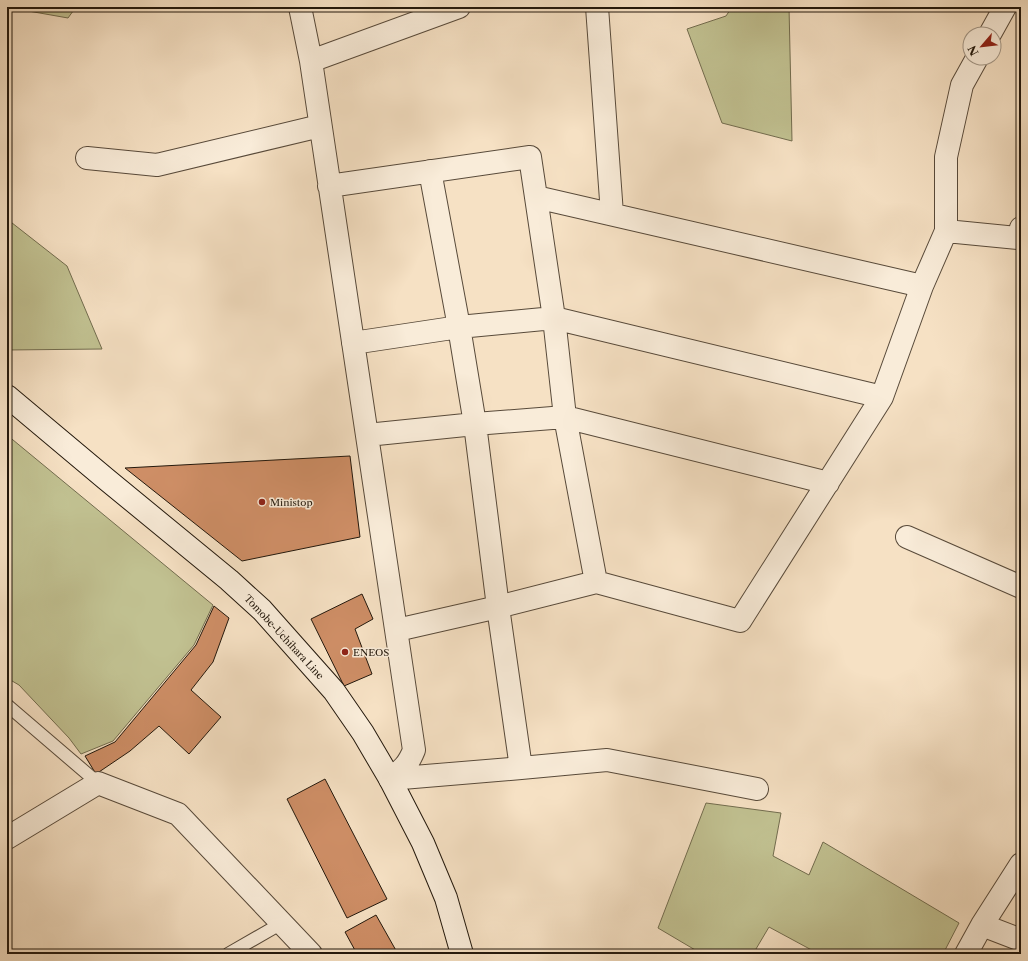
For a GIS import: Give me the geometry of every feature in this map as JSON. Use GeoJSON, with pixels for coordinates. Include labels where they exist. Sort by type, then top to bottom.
{"type":"FeatureCollection","features":[{"type":"Feature","properties":{"kind":"street"},"geometry":{"type":"LineString","coordinates":[[300,7],[311,62],[414,750],[410,761],[390,779]]}},
{"type":"Feature","properties":{"kind":"street"},"geometry":{"type":"LineString","coordinates":[[311,62],[459,7]]}},
{"type":"Feature","properties":{"kind":"street"},"geometry":{"type":"LineString","coordinates":[[597,7],[612,214]]}},
{"type":"Feature","properties":{"kind":"street"},"geometry":{"type":"LineString","coordinates":[[994,26],[1005,7]]}},
{"type":"Feature","properties":{"kind":"street"},"geometry":{"type":"LineString","coordinates":[[397,630],[596,582],[740,621],[882,397],[922,286],[946,231],[946,157],[962,85],[973,66]]}},
{"type":"Feature","properties":{"kind":"street"},"geometry":{"type":"LineString","coordinates":[[87,158],[157,165],[320,126]]}},
{"type":"Feature","properties":{"kind":"street"},"geometry":{"type":"LineString","coordinates":[[329,186],[530,157],[554,318],[565,417],[596,582]]}},
{"type":"Feature","properties":{"kind":"street"},"geometry":{"type":"LineString","coordinates":[[430,171],[459,327],[475,424],[498,606],[521,768]]}},
{"type":"Feature","properties":{"kind":"street"},"geometry":{"type":"LineString","coordinates":[[536,197],[922,286]]}},
{"type":"Feature","properties":{"kind":"street"},"geometry":{"type":"LineString","coordinates":[[946,231],[1018,238],[1021,228]]}},
{"type":"Feature","properties":{"kind":"street"},"geometry":{"type":"LineString","coordinates":[[353,343],[459,327],[554,318],[882,397]]}},
{"type":"Feature","properties":{"kind":"street","name":"Tomobe-Uchihara Line"},"geometry":{"type":"LineString","coordinates":[[7,396],[229,580],[262,610],[334,691],[363,733],[390,779],[423,843],[446,898],[462,954]]}},
{"type":"Feature","properties":{"kind":"street"},"geometry":{"type":"LineString","coordinates":[[367,435],[565,417],[828,483]]}},
{"type":"Feature","properties":{"kind":"street"},"geometry":{"type":"LineString","coordinates":[[907,537],[1021,587]]}},
{"type":"Feature","properties":{"kind":"street"},"geometry":{"type":"LineString","coordinates":[[390,779],[607,760],[757,789]]}},
{"type":"Feature","properties":{"kind":"street"},"geometry":{"type":"LineString","coordinates":[[7,838],[98,783],[178,814],[311,954]]}},
{"type":"Feature","properties":{"kind":"street"},"geometry":{"type":"LineString","coordinates":[[966,954],[982,925],[1021,864]]}},
{"type":"Feature","properties":{"kind":"street"},"geometry":{"type":"LineString","coordinates":[[982,925],[1021,940]]}},
{"type":"Feature","properties":{"kind":"lane"},"geometry":{"type":"LineString","coordinates":[[7,705],[98,783]]}},
{"type":"Feature","properties":{"kind":"lane"},"geometry":{"type":"LineString","coordinates":[[228,954],[282,923]]}},
{"type":"Feature","properties":{"kind":"green space"},"geometry":{"type":"Polygon","coordinates":[[[17,7],[76,7],[68,18],[17,9],[17,7]]]}},
{"type":"Feature","properties":{"kind":"green space"},"geometry":{"type":"Polygon","coordinates":[[[732,7],[789,7],[792,141],[722,123],[687,29],[726,16],[732,7]]]}},
{"type":"Feature","properties":{"kind":"green space"},"geometry":{"type":"Polygon","coordinates":[[[7,219],[67,266],[102,349],[7,350],[7,219]]]}},
{"type":"Feature","properties":{"kind":"green space"},"geometry":{"type":"Polygon","coordinates":[[[7,435],[213,605],[194,645],[113,741],[81,754],[69,738],[19,685],[7,678],[7,435]]]}},
{"type":"Feature","properties":{"kind":"green space"},"geometry":{"type":"Polygon","coordinates":[[[706,803],[781,813],[773,856],[809,875],[823,842],[959,923],[943,954],[819,954],[769,927],[753,954],[702,954],[658,928],[706,803]]]}},
{"type":"Feature","properties":{"kind":"building","name":"Ministop"},"geometry":{"type":"Polygon","coordinates":[[[350,456],[360,537],[242,561],[125,468],[350,456]]]}},
{"type":"Feature","properties":{"kind":"building","name":"ENEOS"},"geometry":{"type":"Polygon","coordinates":[[[362,594],[373,619],[355,629],[372,674],[344,686],[311,619],[362,594]]]}},
{"type":"Feature","properties":{"kind":"building"},"geometry":{"type":"Polygon","coordinates":[[[214,606],[229,618],[213,662],[191,690],[221,717],[189,754],[159,726],[130,751],[96,774],[85,756],[115,742],[196,645],[214,606]]]}},
{"type":"Feature","properties":{"kind":"building"},"geometry":{"type":"Polygon","coordinates":[[[325,779],[387,899],[347,918],[287,799],[325,779]]]}},
{"type":"Feature","properties":{"kind":"building"},"geometry":{"type":"Polygon","coordinates":[[[376,915],[398,954],[357,954],[345,932],[376,915]]]}},
{"type":"Feature","properties":{"kind":"place","name":"Ministop"},"geometry":{"type":"Point","coordinates":[262,502]}},
{"type":"Feature","properties":{"kind":"place","name":"ENEOS"},"geometry":{"type":"Point","coordinates":[345,652]}}]}
